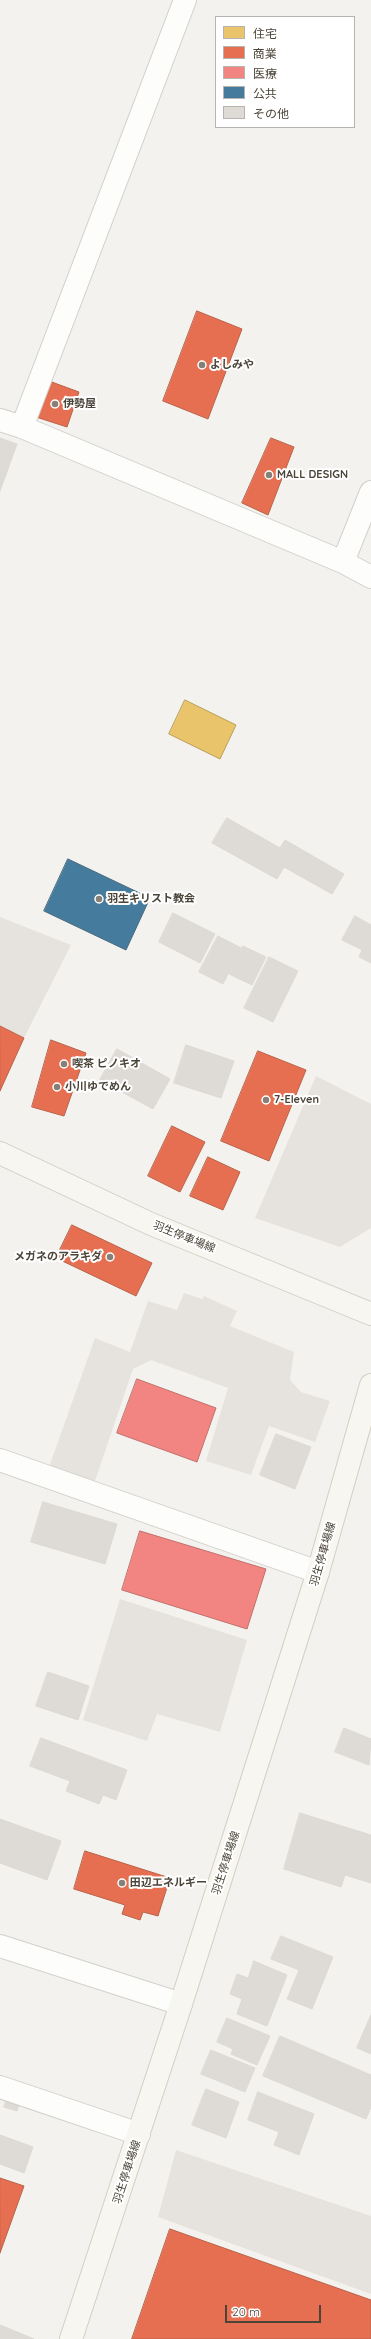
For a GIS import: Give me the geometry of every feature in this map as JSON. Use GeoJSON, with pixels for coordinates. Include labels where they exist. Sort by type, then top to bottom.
{"type":"FeatureCollection","features":[{"type":"Feature","properties":{"kind":"main road","name":"羽生停車場線"},"geometry":{"type":"LineString","coordinates":[[0,1154],[151,1224],[371,1314]]}},
{"type":"Feature","properties":{"kind":"main road","name":"羽生停車場線"},"geometry":{"type":"LineString","coordinates":[[72,2339],[181,2004],[318,1572],[371,1385]]}},
{"type":"Feature","properties":{"kind":"street"},"geometry":{"type":"LineString","coordinates":[[22,427],[185,0]]}},
{"type":"Feature","properties":{"kind":"street"},"geometry":{"type":"LineString","coordinates":[[0,420],[22,427],[343,562],[371,577]]}},
{"type":"Feature","properties":{"kind":"street"},"geometry":{"type":"LineString","coordinates":[[343,562],[371,492]]}},
{"type":"Feature","properties":{"kind":"street"},"geometry":{"type":"LineString","coordinates":[[0,1460],[318,1572]]}},
{"type":"Feature","properties":{"kind":"street"},"geometry":{"type":"LineString","coordinates":[[0,1946],[181,2004]]}},
{"type":"Feature","properties":{"kind":"street"},"geometry":{"type":"LineString","coordinates":[[0,2087],[139,2134]]}},
{"type":"Feature","properties":{"kind":"shaded area"},"geometry":{"type":"Polygon","coordinates":[[[0,917],[71,945],[24,1038],[0,1026],[0,917]]]}},
{"type":"Feature","properties":{"kind":"shaded area"},"geometry":{"type":"Polygon","coordinates":[[[316,1076],[371,1104],[371,1228],[340,1247],[255,1218],[316,1076]]]}},
{"type":"Feature","properties":{"kind":"shaded area"},"geometry":{"type":"Polygon","coordinates":[[[184,1293],[202,1299],[204,1296],[237,1311],[230,1326],[294,1352],[290,1380],[301,1392],[330,1401],[315,1442],[269,1426],[251,1475],[206,1461],[228,1388],[151,1360],[133,1369],[95,1481],[49,1467],[95,1338],[130,1352],[148,1301],[177,1310],[184,1293]]]}},
{"type":"Feature","properties":{"kind":"shaded area"},"geometry":{"type":"Polygon","coordinates":[[[120,1599],[247,1640],[220,1732],[157,1714],[147,1741],[83,1720],[120,1599]]]}},
{"type":"Feature","properties":{"kind":"shaded area"},"geometry":{"type":"Polygon","coordinates":[[[176,2150],[371,2216],[371,2294],[158,2217],[176,2150]]]}},
{"type":"Feature","properties":{"kind":"building: 住宅"},"geometry":{"type":"Polygon","coordinates":[[[185,700],[236,725],[220,759],[169,734],[185,700]]]}},
{"type":"Feature","properties":{"kind":"building: 商業","name":"よしみや"},"geometry":{"type":"Polygon","coordinates":[[[197,311],[242,329],[208,419],[163,401],[197,311]]]}},
{"type":"Feature","properties":{"kind":"building: 商業"},"geometry":{"type":"Polygon","coordinates":[[[49,381],[79,392],[67,427],[36,417],[49,381]]]}},
{"type":"Feature","properties":{"kind":"building: 商業","name":"MALL DESIGN"},"geometry":{"type":"Polygon","coordinates":[[[271,438],[294,447],[268,515],[242,503],[271,438]]]}},
{"type":"Feature","properties":{"kind":"building: 商業"},"geometry":{"type":"Polygon","coordinates":[[[0,1026],[24,1038],[0,1091],[0,1026]]]}},
{"type":"Feature","properties":{"kind":"building: 商業"},"geometry":{"type":"Polygon","coordinates":[[[51,1040],[86,1053],[64,1116],[32,1107],[51,1040]]]}},
{"type":"Feature","properties":{"kind":"building: 商業"},"geometry":{"type":"Polygon","coordinates":[[[258,1051],[306,1070],[269,1161],[221,1141],[258,1051]]]}},
{"type":"Feature","properties":{"kind":"building: 商業"},"geometry":{"type":"Polygon","coordinates":[[[172,1126],[205,1142],[180,1192],[148,1176],[172,1126]]]}},
{"type":"Feature","properties":{"kind":"building: 商業"},"geometry":{"type":"Polygon","coordinates":[[[208,1157],[240,1172],[223,1210],[190,1196],[208,1157]]]}},
{"type":"Feature","properties":{"kind":"building: 商業"},"geometry":{"type":"Polygon","coordinates":[[[72,1225],[152,1263],[136,1296],[56,1258],[72,1225]]]}},
{"type":"Feature","properties":{"kind":"building: 商業","name":"田辺エネルギー"},"geometry":{"type":"Polygon","coordinates":[[[85,1851],[170,1878],[158,1916],[143,1912],[140,1920],[122,1914],[125,1905],[74,1889],[85,1851]]]}},
{"type":"Feature","properties":{"kind":"building: 商業"},"geometry":{"type":"Polygon","coordinates":[[[0,2178],[24,2186],[0,2253],[0,2178]]]}},
{"type":"Feature","properties":{"kind":"building: 商業"},"geometry":{"type":"Polygon","coordinates":[[[170,2229],[371,2300],[371,2339],[132,2339],[170,2229]]]}},
{"type":"Feature","properties":{"kind":"building: 医療"},"geometry":{"type":"Polygon","coordinates":[[[137,1379],[216,1408],[197,1462],[117,1433],[137,1379]]]}},
{"type":"Feature","properties":{"kind":"building: 医療"},"geometry":{"type":"Polygon","coordinates":[[[140,1531],[266,1569],[247,1629],[122,1590],[140,1531]]]}},
{"type":"Feature","properties":{"kind":"building: 公共"},"geometry":{"type":"Polygon","coordinates":[[[68,859],[150,898],[126,950],[44,911],[68,859]]]}},
{"type":"Feature","properties":{"kind":"building: その他"},"geometry":{"type":"Polygon","coordinates":[[[0,438],[17,444],[0,491],[0,438]]]}},
{"type":"Feature","properties":{"kind":"building: その他"},"geometry":{"type":"Polygon","coordinates":[[[227,818],[280,848],[285,840],[344,874],[332,894],[284,867],[277,879],[212,843],[227,818]]]}},
{"type":"Feature","properties":{"kind":"building: その他"},"geometry":{"type":"Polygon","coordinates":[[[173,913],[215,934],[200,963],[159,942],[173,913]]]}},
{"type":"Feature","properties":{"kind":"building: その他"},"geometry":{"type":"Polygon","coordinates":[[[355,916],[371,925],[371,963],[359,957],[362,950],[342,940],[355,916]]]}},
{"type":"Feature","properties":{"kind":"building: その他"},"geometry":{"type":"Polygon","coordinates":[[[218,936],[241,948],[223,984],[199,972],[218,936]]]}},
{"type":"Feature","properties":{"kind":"building: その他"},"geometry":{"type":"Polygon","coordinates":[[[243,946],[266,957],[252,985],[229,974],[243,946]]]}},
{"type":"Feature","properties":{"kind":"building: その他"},"geometry":{"type":"Polygon","coordinates":[[[269,957],[298,971],[273,1022],[244,1008],[269,957]]]}},
{"type":"Feature","properties":{"kind":"building: その他"},"geometry":{"type":"Polygon","coordinates":[[[186,1045],[234,1061],[221,1098],[174,1083],[186,1045]]]}},
{"type":"Feature","properties":{"kind":"building: その他"},"geometry":{"type":"Polygon","coordinates":[[[117,1049],[170,1079],[153,1109],[100,1080],[117,1049]]]}},
{"type":"Feature","properties":{"kind":"building: その他"},"geometry":{"type":"Polygon","coordinates":[[[276,1434],[311,1447],[295,1489],[260,1475],[276,1434]]]}},
{"type":"Feature","properties":{"kind":"building: その他"},"geometry":{"type":"Polygon","coordinates":[[[43,1502],[117,1524],[105,1564],[31,1542],[43,1502]]]}},
{"type":"Feature","properties":{"kind":"building: その他"},"geometry":{"type":"Polygon","coordinates":[[[48,1672],[89,1686],[78,1720],[36,1706],[48,1672]]]}},
{"type":"Feature","properties":{"kind":"building: その他"},"geometry":{"type":"Polygon","coordinates":[[[344,1728],[371,1739],[369,1765],[335,1752],[344,1728]]]}},
{"type":"Feature","properties":{"kind":"building: その他"},"geometry":{"type":"Polygon","coordinates":[[[41,1738],[127,1770],[116,1800],[103,1795],[99,1804],[66,1791],[70,1781],[30,1766],[41,1738]]]}},
{"type":"Feature","properties":{"kind":"building: その他"},"geometry":{"type":"Polygon","coordinates":[[[300,1813],[371,1835],[371,1883],[345,1875],[341,1887],[284,1869],[300,1813]]]}},
{"type":"Feature","properties":{"kind":"building: その他"},"geometry":{"type":"Polygon","coordinates":[[[0,1819],[61,1841],[47,1880],[0,1863],[0,1819]]]}},
{"type":"Feature","properties":{"kind":"building: その他"},"geometry":{"type":"Polygon","coordinates":[[[281,1936],[333,1957],[312,2009],[287,1999],[299,1970],[271,1959],[281,1936]]]}},
{"type":"Feature","properties":{"kind":"building: その他"},"geometry":{"type":"Polygon","coordinates":[[[254,1961],[287,1975],[267,2026],[237,2014],[242,1999],[230,1994],[237,1974],[248,1978],[254,1961]]]}},
{"type":"Feature","properties":{"kind":"building: その他"},"geometry":{"type":"Polygon","coordinates":[[[371,2015],[371,2054],[357,2048],[371,2015]]]}},
{"type":"Feature","properties":{"kind":"building: その他"},"geometry":{"type":"Polygon","coordinates":[[[227,2018],[270,2036],[257,2065],[231,2054],[233,2049],[217,2042],[227,2018]]]}},
{"type":"Feature","properties":{"kind":"building: その他"},"geometry":{"type":"Polygon","coordinates":[[[280,2036],[371,2075],[371,2107],[366,2119],[263,2076],[280,2036]]]}},
{"type":"Feature","properties":{"kind":"building: その他"},"geometry":{"type":"Polygon","coordinates":[[[211,2050],[255,2068],[245,2092],[201,2074],[211,2050]]]}},
{"type":"Feature","properties":{"kind":"building: その他"},"geometry":{"type":"Polygon","coordinates":[[[206,2089],[239,2102],[226,2138],[192,2125],[206,2089]]]}},
{"type":"Feature","properties":{"kind":"building: その他"},"geometry":{"type":"Polygon","coordinates":[[[258,2092],[314,2114],[299,2155],[274,2145],[279,2132],[248,2120],[258,2092]]]}},
{"type":"Feature","properties":{"kind":"building: その他"},"geometry":{"type":"Polygon","coordinates":[[[8,2096],[20,2101],[17,2111],[4,2107],[8,2096]]]}},
{"type":"Feature","properties":{"kind":"building: その他"},"geometry":{"type":"Polygon","coordinates":[[[0,2135],[33,2147],[24,2173],[0,2164],[0,2135]]]}},
{"type":"Feature","properties":{"kind":"building: その他"},"geometry":{"type":"Polygon","coordinates":[[[0,2325],[34,2339],[0,2339],[0,2325]]]}},
{"type":"Feature","properties":{"kind":"place","name":"よしみや"},"geometry":{"type":"Point","coordinates":[202,365]}},
{"type":"Feature","properties":{"kind":"place","name":"伊勢屋"},"geometry":{"type":"Point","coordinates":[55,404]}},
{"type":"Feature","properties":{"kind":"place","name":"MALL DESIGN"},"geometry":{"type":"Point","coordinates":[269,475]}},
{"type":"Feature","properties":{"kind":"place","name":"羽生キリスト教会"},"geometry":{"type":"Point","coordinates":[99,899]}},
{"type":"Feature","properties":{"kind":"place","name":"喫茶 ピノキオ"},"geometry":{"type":"Point","coordinates":[64,1064]}},
{"type":"Feature","properties":{"kind":"place","name":"小川ゆでめん"},"geometry":{"type":"Point","coordinates":[57,1087]}},
{"type":"Feature","properties":{"kind":"place","name":"7-Eleven"},"geometry":{"type":"Point","coordinates":[266,1100]}},
{"type":"Feature","properties":{"kind":"place","name":"メガネのアラキダ"},"geometry":{"type":"Point","coordinates":[110,1257]}},
{"type":"Feature","properties":{"kind":"place","name":"田辺エネルギー"},"geometry":{"type":"Point","coordinates":[122,1883]}}]}
